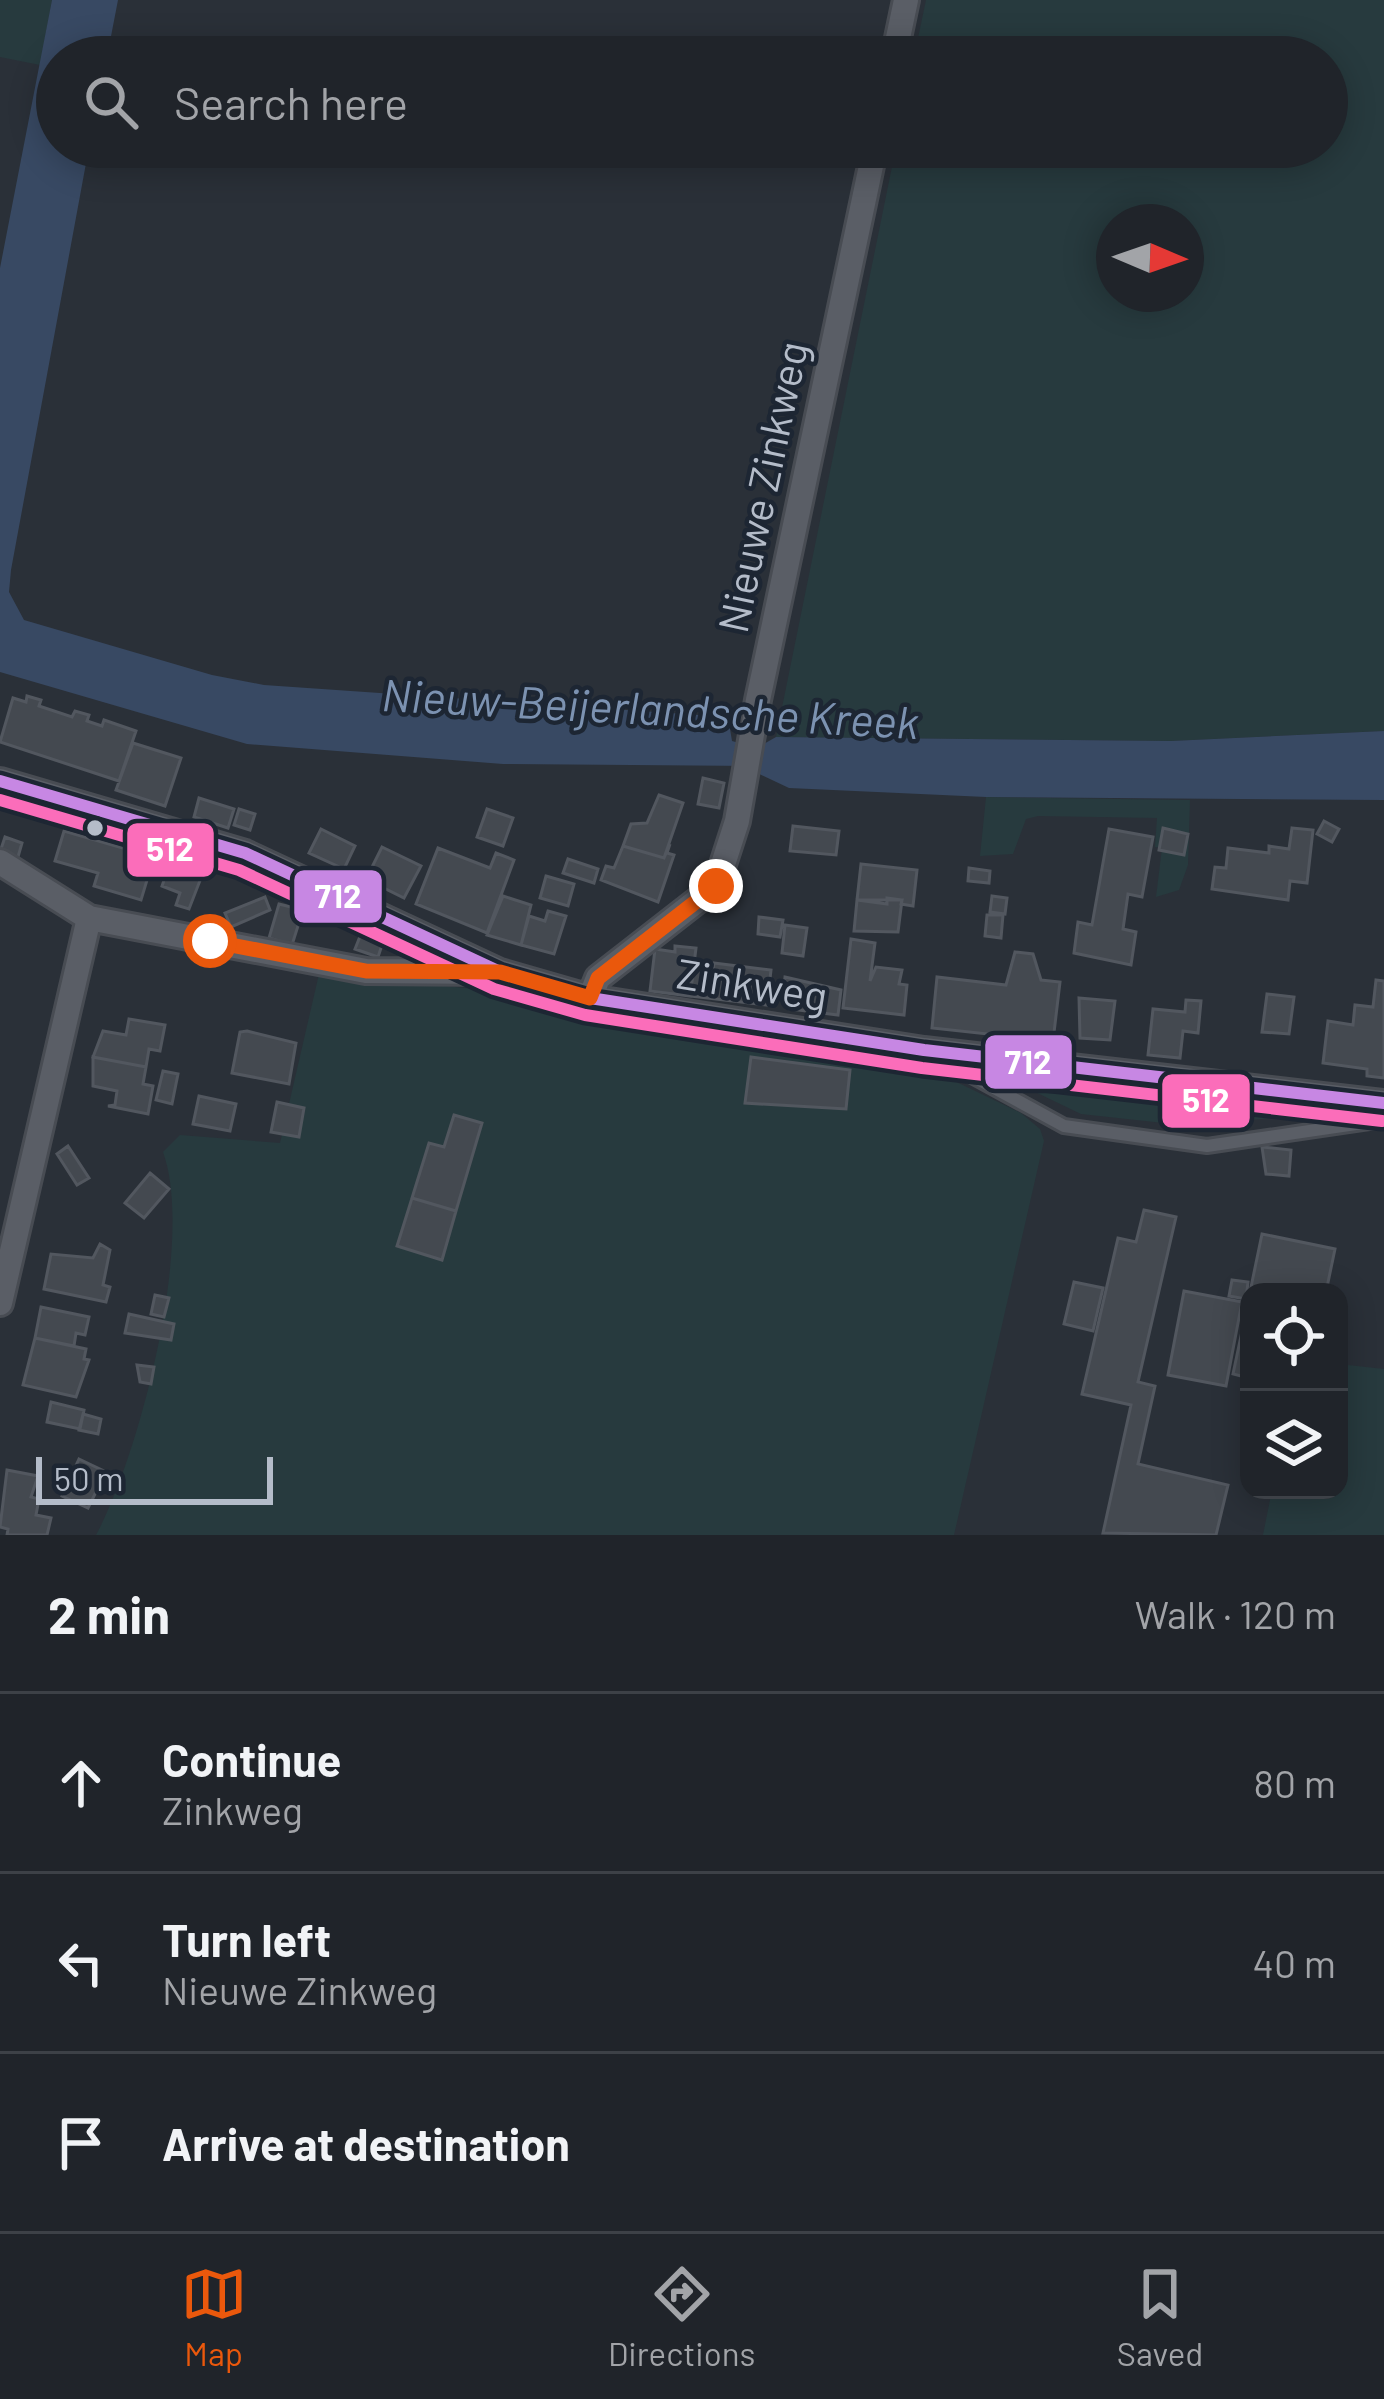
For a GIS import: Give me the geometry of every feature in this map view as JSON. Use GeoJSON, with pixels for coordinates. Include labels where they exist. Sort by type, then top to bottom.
{"type":"FeatureCollection","features":[{"type":"Feature","properties":{"kind":"street"},"geometry":{"type":"LineString","coordinates":[[898,36],[906,0]]}},
{"type":"Feature","properties":{"kind":"street","name":"Nieuwe Zinkweg"},"geometry":{"type":"LineString","coordinates":[[590,998],[598,978],[716,886],[737,821],[871,168]]}},
{"type":"Feature","properties":{"kind":"street","name":"Zinkweg"},"geometry":{"type":"LineString","coordinates":[[0,781],[245,853],[500,972],[590,998],[924,1050],[1384,1103]]}},
{"type":"Feature","properties":{"kind":"street","name":"Zinkweg"},"geometry":{"type":"LineString","coordinates":[[0,862],[89,918],[366,971],[500,972]]}},
{"type":"Feature","properties":{"kind":"street"},"geometry":{"type":"LineString","coordinates":[[0,1303],[89,918]]}},
{"type":"Feature","properties":{"kind":"lane","name":"Zinkweg"},"geometry":{"type":"LineString","coordinates":[[924,1050],[1064,1126],[1208,1146],[1384,1120]]}},
{"type":"Feature","properties":{"kind":"green space"},"geometry":{"type":"Polygon","coordinates":[[[0,0],[52,0],[45,36],[36,36],[36,64],[0,57],[0,0]]]}},
{"type":"Feature","properties":{"kind":"green space"},"geometry":{"type":"Polygon","coordinates":[[[926,0],[1384,0],[1384,731],[1171,741],[776,737],[892,168],[1348,168],[1348,36],[918,36],[926,0]]]}},
{"type":"Feature","properties":{"kind":"green space"},"geometry":{"type":"Polygon","coordinates":[[[986,797],[1190,800],[1188,865],[1179,890],[1156,897],[1162,848],[1155,847],[1157,818],[1038,816],[1026,819],[1013,854],[980,856],[986,797]]]}},
{"type":"Feature","properties":{"kind":"green space"},"geometry":{"type":"Polygon","coordinates":[[[319,974],[539,995],[594,1018],[700,1041],[923,1066],[1021,1113],[1040,1129],[1044,1141],[954,1535],[96,1535],[130,1453],[158,1346],[172,1238],[171,1190],[163,1152],[180,1135],[280,1143],[319,974]]]}},
{"type":"Feature","properties":{"kind":"green space"},"geometry":{"type":"Polygon","coordinates":[[[1000,1075],[1357,1112],[1182,1125],[1081,1114],[1000,1075]]]}},
{"type":"Feature","properties":{"kind":"green space"},"geometry":{"type":"Polygon","coordinates":[[[1348,1365],[1384,1369],[1384,1535],[1263,1535],[1270,1499],[1348,1499],[1348,1365]]]}},
{"type":"Feature","properties":{"kind":"water"},"geometry":{"type":"Polygon","coordinates":[[[52,0],[118,0],[111,36],[45,36],[52,0]]]}},
{"type":"Feature","properties":{"kind":"water"},"geometry":{"type":"Polygon","coordinates":[[[36,82],[36,168],[85,168],[11,570],[9,592],[24,620],[212,675],[264,685],[728,717],[732,741],[757,748],[776,737],[1171,741],[1384,731],[1384,800],[986,797],[789,788],[755,772],[755,766],[503,764],[247,744],[0,672],[0,268],[36,82]]]}},
{"type":"Feature","properties":{"kind":"building"},"geometry":{"type":"Polygon","coordinates":[[[27,696],[41,700],[39,706],[72,717],[75,711],[102,726],[104,720],[136,731],[119,781],[0,742],[13,698],[26,702],[27,696]]]}},
{"type":"Feature","properties":{"kind":"building"},"geometry":{"type":"Polygon","coordinates":[[[133,743],[181,758],[165,806],[116,790],[133,743]]]}},
{"type":"Feature","properties":{"kind":"building"},"geometry":{"type":"Polygon","coordinates":[[[703,778],[724,783],[719,808],[698,804],[703,778]]]}},
{"type":"Feature","properties":{"kind":"building"},"geometry":{"type":"Polygon","coordinates":[[[659,795],[683,803],[664,858],[623,846],[631,824],[647,823],[659,795]]]}},
{"type":"Feature","properties":{"kind":"building"},"geometry":{"type":"Polygon","coordinates":[[[199,798],[234,809],[228,828],[194,817],[199,798]]]}},
{"type":"Feature","properties":{"kind":"building"},"geometry":{"type":"Polygon","coordinates":[[[239,809],[255,814],[250,830],[234,825],[239,809]]]}},
{"type":"Feature","properties":{"kind":"building"},"geometry":{"type":"Polygon","coordinates":[[[487,809],[513,818],[503,846],[477,837],[487,809]]]}},
{"type":"Feature","properties":{"kind":"building"},"geometry":{"type":"Polygon","coordinates":[[[1324,821],[1339,829],[1332,842],[1317,834],[1324,821]]]}},
{"type":"Feature","properties":{"kind":"building"},"geometry":{"type":"Polygon","coordinates":[[[793,826],[839,831],[836,855],[790,851],[793,826]]]}},
{"type":"Feature","properties":{"kind":"building"},"geometry":{"type":"Polygon","coordinates":[[[1163,828],[1188,834],[1184,855],[1159,850],[1163,828]]]}},
{"type":"Feature","properties":{"kind":"building"},"geometry":{"type":"Polygon","coordinates":[[[1292,828],[1313,830],[1307,883],[1290,881],[1288,900],[1212,889],[1215,867],[1226,868],[1228,848],[1269,853],[1269,846],[1289,849],[1292,828]]]}},
{"type":"Feature","properties":{"kind":"building"},"geometry":{"type":"Polygon","coordinates":[[[321,829],[355,846],[344,869],[309,853],[321,829]]]}},
{"type":"Feature","properties":{"kind":"building"},"geometry":{"type":"Polygon","coordinates":[[[1109,829],[1153,837],[1142,897],[1128,894],[1123,929],[1136,932],[1131,965],[1074,953],[1078,922],[1092,925],[1109,829]]]}},
{"type":"Feature","properties":{"kind":"building"},"geometry":{"type":"Polygon","coordinates":[[[64,831],[154,857],[141,900],[94,886],[98,873],[55,861],[64,831]]]}},
{"type":"Feature","properties":{"kind":"building"},"geometry":{"type":"Polygon","coordinates":[[[5,837],[22,843],[18,857],[0,852],[5,837]]]}},
{"type":"Feature","properties":{"kind":"building"},"geometry":{"type":"Polygon","coordinates":[[[670,844],[667,853],[674,855],[658,902],[601,880],[606,866],[614,868],[623,846],[664,858],[670,844]]]}},
{"type":"Feature","properties":{"kind":"building"},"geometry":{"type":"Polygon","coordinates":[[[382,847],[421,866],[404,898],[366,879],[382,847]]]}},
{"type":"Feature","properties":{"kind":"building"},"geometry":{"type":"Polygon","coordinates":[[[438,848],[490,868],[496,853],[514,860],[487,933],[416,904],[438,848]]]}},
{"type":"Feature","properties":{"kind":"building"},"geometry":{"type":"Polygon","coordinates":[[[173,854],[206,865],[189,909],[176,905],[180,893],[162,886],[173,854]]]}},
{"type":"Feature","properties":{"kind":"building"},"geometry":{"type":"Polygon","coordinates":[[[568,859],[598,869],[594,883],[563,873],[568,859]]]}},
{"type":"Feature","properties":{"kind":"building"},"geometry":{"type":"Polygon","coordinates":[[[861,864],[917,870],[913,906],[901,904],[902,900],[857,900],[861,864]]]}},
{"type":"Feature","properties":{"kind":"building"},"geometry":{"type":"Polygon","coordinates":[[[969,868],[990,871],[989,883],[968,881],[969,868]]]}},
{"type":"Feature","properties":{"kind":"building"},"geometry":{"type":"Polygon","coordinates":[[[546,876],[574,884],[568,906],[540,898],[546,876]]]}},
{"type":"Feature","properties":{"kind":"building"},"geometry":{"type":"Polygon","coordinates":[[[503,896],[531,905],[521,945],[487,935],[503,896]]]}},
{"type":"Feature","properties":{"kind":"building"},"geometry":{"type":"Polygon","coordinates":[[[992,896],[1007,898],[1005,914],[990,912],[992,896]]]}},
{"type":"Feature","properties":{"kind":"building"},"geometry":{"type":"Polygon","coordinates":[[[265,897],[270,910],[231,927],[225,913],[265,897]]]}},
{"type":"Feature","properties":{"kind":"building"},"geometry":{"type":"Polygon","coordinates":[[[887,898],[902,900],[898,932],[854,931],[857,900],[887,904],[887,898]]]}},
{"type":"Feature","properties":{"kind":"building"},"geometry":{"type":"Polygon","coordinates":[[[279,904],[303,910],[292,945],[269,938],[279,904]]]}},
{"type":"Feature","properties":{"kind":"building"},"geometry":{"type":"Polygon","coordinates":[[[548,911],[566,916],[554,954],[521,945],[529,916],[545,921],[548,911]]]}},
{"type":"Feature","properties":{"kind":"building"},"geometry":{"type":"Polygon","coordinates":[[[987,915],[1003,915],[1001,938],[985,936],[987,915]]]}},
{"type":"Feature","properties":{"kind":"building"},"geometry":{"type":"Polygon","coordinates":[[[759,917],[783,920],[780,937],[758,934],[759,917]]]}},
{"type":"Feature","properties":{"kind":"building"},"geometry":{"type":"Polygon","coordinates":[[[785,925],[807,928],[803,956],[782,953],[785,925]]]}},
{"type":"Feature","properties":{"kind":"building"},"geometry":{"type":"Polygon","coordinates":[[[361,934],[383,942],[378,957],[355,949],[361,934]]]}},
{"type":"Feature","properties":{"kind":"building"},"geometry":{"type":"Polygon","coordinates":[[[851,939],[875,943],[870,981],[876,967],[902,970],[899,984],[907,985],[904,1015],[843,1008],[851,939]]]}},
{"type":"Feature","properties":{"kind":"building"},"geometry":{"type":"Polygon","coordinates":[[[675,946],[696,948],[690,996],[650,991],[655,949],[675,952],[675,946]]]}},
{"type":"Feature","properties":{"kind":"building"},"geometry":{"type":"Polygon","coordinates":[[[1015,952],[1033,954],[1041,980],[1060,982],[1053,1041],[932,1028],[937,977],[1006,985],[1015,952]]]}},
{"type":"Feature","properties":{"kind":"building"},"geometry":{"type":"Polygon","coordinates":[[[714,963],[771,970],[767,1005],[690,996],[694,967],[713,970],[714,963]]]}},
{"type":"Feature","properties":{"kind":"building"},"geometry":{"type":"Polygon","coordinates":[[[785,977],[841,990],[838,1015],[790,1009],[791,997],[783,996],[785,977]]]}},
{"type":"Feature","properties":{"kind":"building"},"geometry":{"type":"Polygon","coordinates":[[[1376,980],[1384,981],[1384,1078],[1367,1076],[1367,1069],[1323,1063],[1328,1021],[1353,1025],[1355,1005],[1373,1007],[1376,980]]]}},
{"type":"Feature","properties":{"kind":"building"},"geometry":{"type":"Polygon","coordinates":[[[1267,994],[1294,997],[1289,1034],[1262,1032],[1267,994]]]}},
{"type":"Feature","properties":{"kind":"building"},"geometry":{"type":"Polygon","coordinates":[[[1079,998],[1115,1001],[1110,1040],[1080,1038],[1079,998]]]}},
{"type":"Feature","properties":{"kind":"building"},"geometry":{"type":"Polygon","coordinates":[[[1186,1000],[1201,1001],[1198,1033],[1183,1031],[1180,1058],[1148,1055],[1153,1009],[1185,1012],[1186,1000]]]}},
{"type":"Feature","properties":{"kind":"building"},"geometry":{"type":"Polygon","coordinates":[[[129,1019],[165,1025],[160,1051],[149,1049],[146,1067],[93,1057],[103,1031],[126,1035],[129,1019]]]}},
{"type":"Feature","properties":{"kind":"building"},"geometry":{"type":"Polygon","coordinates":[[[240,1032],[296,1043],[289,1084],[232,1073],[240,1032]]]}},
{"type":"Feature","properties":{"kind":"building"},"geometry":{"type":"Polygon","coordinates":[[[93,1057],[146,1067],[143,1084],[153,1086],[148,1114],[108,1106],[115,1105],[117,1091],[93,1086],[93,1057]]]}},
{"type":"Feature","properties":{"kind":"building"},"geometry":{"type":"Polygon","coordinates":[[[751,1057],[850,1070],[846,1109],[745,1103],[751,1057]]]}},
{"type":"Feature","properties":{"kind":"building"},"geometry":{"type":"Polygon","coordinates":[[[163,1071],[178,1074],[172,1104],[156,1100],[163,1071]]]}},
{"type":"Feature","properties":{"kind":"building"},"geometry":{"type":"Polygon","coordinates":[[[199,1096],[236,1104],[230,1131],[193,1124],[199,1096]]]}},
{"type":"Feature","properties":{"kind":"building"},"geometry":{"type":"Polygon","coordinates":[[[277,1102],[304,1108],[299,1137],[271,1132],[277,1102]]]}},
{"type":"Feature","properties":{"kind":"building"},"geometry":{"type":"Polygon","coordinates":[[[454,1115],[482,1123],[456,1211],[412,1198],[429,1143],[444,1147],[454,1115]]]}},
{"type":"Feature","properties":{"kind":"building"},"geometry":{"type":"Polygon","coordinates":[[[68,1146],[89,1178],[77,1185],[57,1154],[68,1146]]]}},
{"type":"Feature","properties":{"kind":"building"},"geometry":{"type":"Polygon","coordinates":[[[1262,1147],[1291,1150],[1289,1176],[1266,1174],[1262,1147]]]}},
{"type":"Feature","properties":{"kind":"building"},"geometry":{"type":"Polygon","coordinates":[[[150,1173],[169,1189],[144,1218],[125,1203],[150,1173]]]}},
{"type":"Feature","properties":{"kind":"building"},"geometry":{"type":"Polygon","coordinates":[[[412,1198],[456,1211],[442,1260],[397,1246],[412,1198]]]}},
{"type":"Feature","properties":{"kind":"building"},"geometry":{"type":"Polygon","coordinates":[[[1144,1210],[1176,1217],[1138,1382],[1155,1386],[1138,1464],[1228,1485],[1216,1535],[1103,1533],[1131,1405],[1082,1394],[1118,1238],[1136,1242],[1144,1210]]]}},
{"type":"Feature","properties":{"kind":"building"},"geometry":{"type":"Polygon","coordinates":[[[1262,1234],[1335,1249],[1328,1283],[1252,1283],[1262,1234]]]}},
{"type":"Feature","properties":{"kind":"building"},"geometry":{"type":"Polygon","coordinates":[[[100,1244],[110,1250],[103,1285],[110,1287],[106,1302],[44,1289],[51,1254],[93,1258],[100,1244]]]}},
{"type":"Feature","properties":{"kind":"building"},"geometry":{"type":"Polygon","coordinates":[[[1232,1280],[1248,1282],[1240,1283],[1240,1298],[1229,1296],[1232,1280]]]}},
{"type":"Feature","properties":{"kind":"building"},"geometry":{"type":"Polygon","coordinates":[[[1074,1282],[1103,1288],[1093,1331],[1064,1324],[1074,1282]]]}},
{"type":"Feature","properties":{"kind":"building"},"geometry":{"type":"Polygon","coordinates":[[[1184,1291],[1240,1302],[1226,1386],[1168,1375],[1184,1291]]]}},
{"type":"Feature","properties":{"kind":"building"},"geometry":{"type":"Polygon","coordinates":[[[155,1295],[169,1298],[164,1317],[151,1314],[155,1295]]]}},
{"type":"Feature","properties":{"kind":"building"},"geometry":{"type":"Polygon","coordinates":[[[41,1307],[89,1317],[85,1335],[76,1333],[74,1346],[35,1338],[41,1307]]]}},
{"type":"Feature","properties":{"kind":"building"},"geometry":{"type":"Polygon","coordinates":[[[129,1314],[174,1324],[171,1340],[125,1333],[129,1314]]]}},
{"type":"Feature","properties":{"kind":"building"},"geometry":{"type":"Polygon","coordinates":[[[35,1338],[86,1349],[84,1359],[89,1360],[76,1397],[23,1385],[35,1338]]]}},
{"type":"Feature","properties":{"kind":"building"},"geometry":{"type":"Polygon","coordinates":[[[1240,1341],[1240,1376],[1233,1374],[1240,1341]]]}},
{"type":"Feature","properties":{"kind":"building"},"geometry":{"type":"Polygon","coordinates":[[[137,1365],[154,1367],[151,1384],[140,1382],[137,1365]]]}},
{"type":"Feature","properties":{"kind":"building"},"geometry":{"type":"Polygon","coordinates":[[[51,1402],[84,1410],[80,1429],[47,1422],[51,1402]]]}},
{"type":"Feature","properties":{"kind":"building"},"geometry":{"type":"Polygon","coordinates":[[[83,1414],[101,1419],[98,1434],[79,1430],[83,1414]]]}},
{"type":"Feature","properties":{"kind":"building"},"geometry":{"type":"Polygon","coordinates":[[[79,1459],[106,1472],[88,1508],[62,1496],[79,1459]]]}},
{"type":"Feature","properties":{"kind":"building"},"geometry":{"type":"Polygon","coordinates":[[[7,1470],[38,1476],[31,1497],[39,1499],[36,1515],[51,1518],[47,1535],[7,1535],[8,1529],[0,1527],[7,1470]]]}},
{"type":"Feature","properties":{"kind":"transit line","name":"712"},"geometry":{"type":"LineString","coordinates":[[0,781],[245,853],[500,972],[590,998],[924,1050],[1384,1103]]}},
{"type":"Feature","properties":{"kind":"transit line","name":"512"},"geometry":{"type":"LineString","coordinates":[[0,800],[239,870],[494,989],[585,1015],[922,1068],[1382,1121]]}},
{"type":"Feature","properties":{"kind":"route"},"geometry":{"type":"LineString","coordinates":[[210,941],[366,971],[441,976],[500,972],[590,998],[598,978],[659,925],[716,886]]}},
{"type":"Feature","properties":{"kind":"water label","name":"Nieuw-Beijerlandsche Kreek"},"geometry":{"type":"Point","coordinates":[650,709]}}]}
